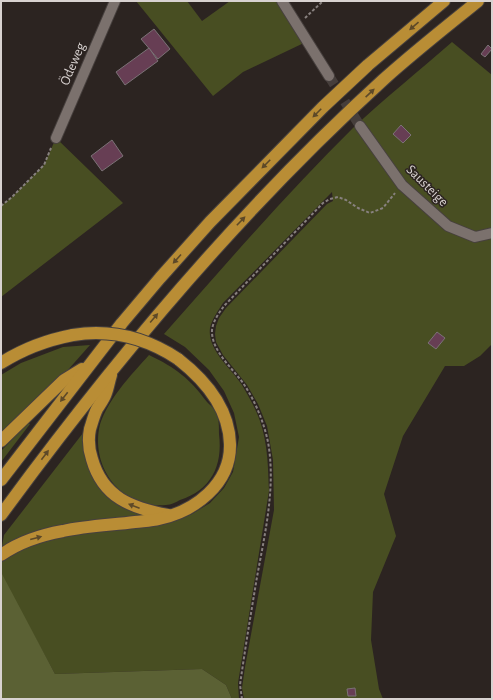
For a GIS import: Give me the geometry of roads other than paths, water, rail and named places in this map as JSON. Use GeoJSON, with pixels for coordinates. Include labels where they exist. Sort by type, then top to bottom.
{"type":"FeatureCollection","features":[{"type":"Feature","properties":{"kind":"highway"},"geometry":{"type":"LineString","coordinates":[[1,480],[88,366],[160,278],[250,181],[323,107],[368,65],[444,1]]}},
{"type":"Feature","properties":{"kind":"highway"},"geometry":{"type":"LineString","coordinates":[[1,515],[68,425],[112,370],[178,290],[226,237],[331,129],[384,79],[478,1]]}},
{"type":"Feature","properties":{"kind":"highway"},"geometry":{"type":"LineString","coordinates":[[1,363],[40,343],[55,338],[84,333],[120,334],[151,344],[165,350],[178,359],[200,378],[215,398],[221,408],[228,429],[230,452],[227,465],[214,489],[203,499],[186,509],[159,519],[63,530],[29,540],[8,549],[1,555]]}},
{"type":"Feature","properties":{"kind":"highway"},"geometry":{"type":"LineString","coordinates":[[1,441],[64,380],[88,366]]}},
{"type":"Feature","properties":{"kind":"highway"},"geometry":{"type":"LineString","coordinates":[[112,370],[106,392],[96,411],[90,431],[89,446],[95,470],[112,493],[126,503],[145,510],[171,515]]}},
{"type":"Feature","properties":{"kind":"street","name":"Ödeweg"},"geometry":{"type":"LineString","coordinates":[[56,138],[115,1]]}},
{"type":"Feature","properties":{"kind":"street"},"geometry":{"type":"LineString","coordinates":[[282,1],[329,76]]}},
{"type":"Feature","properties":{"kind":"street","name":"Sausteige"},"geometry":{"type":"LineString","coordinates":[[360,126],[402,185],[448,226],[475,237],[492,233]]}},
{"type":"Feature","properties":{"kind":"tunnel"},"geometry":{"type":"LineString","coordinates":[[329,76],[360,126]]}}]}
